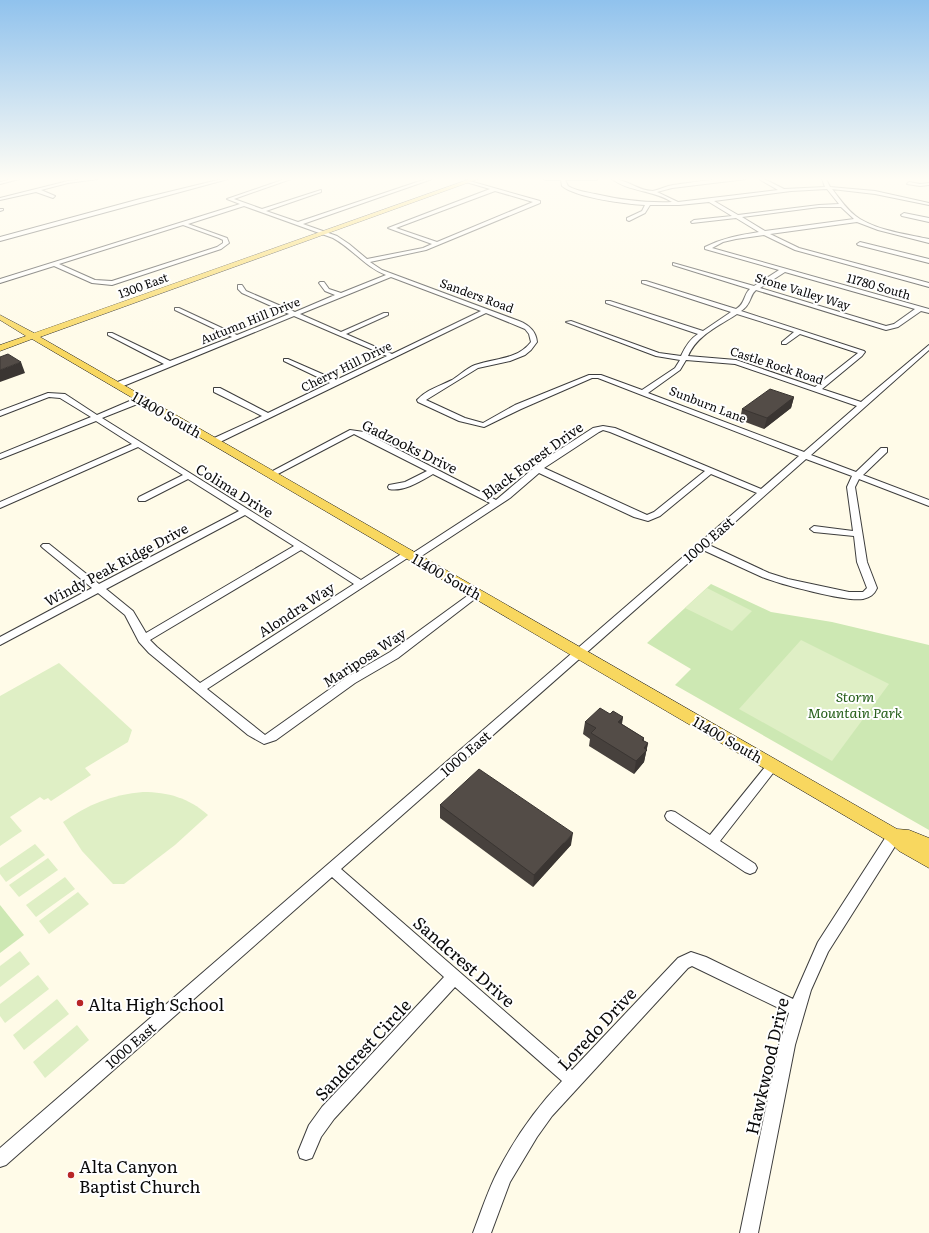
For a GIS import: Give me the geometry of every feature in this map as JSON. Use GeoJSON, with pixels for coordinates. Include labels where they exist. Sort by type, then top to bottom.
{"type":"FeatureCollection","features":[{"type":"Feature","properties":{"kind":"main road","name":"1300 East"},"geometry":{"type":"LineString","coordinates":[[0,348],[315,237]]}},
{"type":"Feature","properties":{"kind":"main road","name":"11400 South"},"geometry":{"type":"LineString","coordinates":[[0,317],[773,765],[894,836],[905,846],[929,861]]}},
{"type":"Feature","properties":{"kind":"main road","name":"11400 South"},"geometry":{"type":"LineString","coordinates":[[894,836],[909,837],[929,846]]}},
{"type":"Feature","properties":{"kind":"street"},"geometry":{"type":"LineString","coordinates":[[0,281],[143,237]]}},
{"type":"Feature","properties":{"kind":"street"},"geometry":{"type":"LineString","coordinates":[[54,264],[92,282],[112,283],[219,248],[225,244],[226,241],[220,237]]}},
{"type":"Feature","properties":{"kind":"street","name":"Sanders Road"},"geometry":{"type":"LineString","coordinates":[[332,237],[349,245],[365,261],[390,275],[527,327],[532,332],[534,337],[532,347],[520,355],[473,368],[456,380],[421,400],[470,423],[480,426]]}},
{"type":"Feature","properties":{"kind":"street"},"geometry":{"type":"LineString","coordinates":[[416,237],[438,244]]}},
{"type":"Feature","properties":{"kind":"street"},"geometry":{"type":"LineString","coordinates":[[365,261],[415,252],[456,237]]}},
{"type":"Feature","properties":{"kind":"street","name":"11780 South"},"geometry":{"type":"LineString","coordinates":[[740,237],[730,238],[707,248],[929,311]]}},
{"type":"Feature","properties":{"kind":"street"},"geometry":{"type":"LineString","coordinates":[[771,237],[808,253],[929,285]]}},
{"type":"Feature","properties":{"kind":"street"},"geometry":{"type":"LineString","coordinates":[[914,237],[929,240]]}},
{"type":"Feature","properties":{"kind":"street"},"geometry":{"type":"LineString","coordinates":[[860,244],[929,261]]}},
{"type":"Feature","properties":{"kind":"street","name":"Stone Valley Way"},"geometry":{"type":"LineString","coordinates":[[675,264],[890,328],[896,326],[919,309]]}},
{"type":"Feature","properties":{"kind":"street"},"geometry":{"type":"LineString","coordinates":[[643,393],[678,370],[691,343],[703,333],[746,305],[750,292],[784,270]]}},
{"type":"Feature","properties":{"kind":"street","name":"Autumn Hill Drive"},"geometry":{"type":"LineString","coordinates":[[118,385],[390,275]]}},
{"type":"Feature","properties":{"kind":"street"},"geometry":{"type":"LineString","coordinates":[[922,283],[929,278]]}},
{"type":"Feature","properties":{"kind":"street"},"geometry":{"type":"LineString","coordinates":[[644,282],[862,352],[817,389]]}},
{"type":"Feature","properties":{"kind":"street"},"geometry":{"type":"LineString","coordinates":[[322,283],[323,287],[327,290],[341,295]]}},
{"type":"Feature","properties":{"kind":"street"},"geometry":{"type":"LineString","coordinates":[[240,286],[244,292],[392,356]]}},
{"type":"Feature","properties":{"kind":"street"},"geometry":{"type":"LineString","coordinates":[[608,302],[703,333]]}},
{"type":"Feature","properties":{"kind":"street"},"geometry":{"type":"LineString","coordinates":[[177,309],[237,337]]}},
{"type":"Feature","properties":{"kind":"street","name":"Cherry Hill Drive"},"geometry":{"type":"LineString","coordinates":[[215,441],[486,311]]}},
{"type":"Feature","properties":{"kind":"street"},"geometry":{"type":"LineString","coordinates":[[341,334],[386,314]]}},
{"type":"Feature","properties":{"kind":"street","name":"Castle Rock Road"},"geometry":{"type":"LineString","coordinates":[[569,322],[658,354],[684,358],[715,359],[736,362],[862,405]]}},
{"type":"Feature","properties":{"kind":"street"},"geometry":{"type":"LineString","coordinates":[[784,343],[800,331]]}},
{"type":"Feature","properties":{"kind":"street"},"geometry":{"type":"LineString","coordinates":[[110,334],[170,364]]}},
{"type":"Feature","properties":{"kind":"street","name":"1000 East"},"geometry":{"type":"LineString","coordinates":[[0,1159],[929,347]]}},
{"type":"Feature","properties":{"kind":"street"},"geometry":{"type":"LineString","coordinates":[[286,360],[336,383]]}},
{"type":"Feature","properties":{"kind":"street","name":"Sunburn Lane"},"geometry":{"type":"LineString","coordinates":[[480,426],[489,423],[518,407],[591,376],[598,376],[790,448],[929,503]]}},
{"type":"Feature","properties":{"kind":"street"},"geometry":{"type":"LineString","coordinates":[[217,390],[268,416]]}},
{"type":"Feature","properties":{"kind":"street","name":"Colima Drive"},"geometry":{"type":"LineString","coordinates":[[0,414],[45,396],[62,396],[361,584]]}},
{"type":"Feature","properties":{"kind":"street"},"geometry":{"type":"LineString","coordinates":[[0,457],[142,399]]}},
{"type":"Feature","properties":{"kind":"street","name":"Black Forest Drive"},"geometry":{"type":"LineString","coordinates":[[412,555],[496,503],[516,489],[538,469],[596,430],[603,428],[612,430],[762,492]]}},
{"type":"Feature","properties":{"kind":"street","name":"Gadzooks Drive"},"geometry":{"type":"LineString","coordinates":[[271,474],[353,432],[361,434],[496,503]]}},
{"type":"Feature","properties":{"kind":"street"},"geometry":{"type":"LineString","coordinates":[[0,505],[138,444]]}},
{"type":"Feature","properties":{"kind":"street"},"geometry":{"type":"LineString","coordinates":[[701,545],[760,572],[786,582],[859,596],[868,595],[872,588],[862,562],[851,487],[853,481],[884,450]]}},
{"type":"Feature","properties":{"kind":"street"},"geometry":{"type":"LineString","coordinates":[[538,469],[648,518],[657,514],[711,470]]}},
{"type":"Feature","properties":{"kind":"street"},"geometry":{"type":"LineString","coordinates":[[392,487],[412,483],[433,471]]}},
{"type":"Feature","properties":{"kind":"street"},"geometry":{"type":"LineString","coordinates":[[142,499],[188,476]]}},
{"type":"Feature","properties":{"kind":"street","name":"Windy Peak Ridge Drive"},"geometry":{"type":"LineString","coordinates":[[0,641],[245,511]]}},
{"type":"Feature","properties":{"kind":"street"},"geometry":{"type":"LineString","coordinates":[[814,528],[858,534]]}},
{"type":"Feature","properties":{"kind":"street"},"geometry":{"type":"LineString","coordinates":[[46,546],[129,613],[134,618],[143,639],[153,650],[199,689]]}},
{"type":"Feature","properties":{"kind":"street"},"geometry":{"type":"LineString","coordinates":[[143,639],[301,546]]}},
{"type":"Feature","properties":{"kind":"street","name":"Alondra Way"},"geometry":{"type":"LineString","coordinates":[[199,689],[361,584],[412,555]]}},
{"type":"Feature","properties":{"kind":"street","name":"Mariposa Way"},"geometry":{"type":"LineString","coordinates":[[199,689],[264,740],[272,737],[351,680],[394,655],[478,594]]}},
{"type":"Feature","properties":{"kind":"street"},"geometry":{"type":"LineString","coordinates":[[712,843],[773,765]]}},
{"type":"Feature","properties":{"kind":"street"},"geometry":{"type":"LineString","coordinates":[[670,816],[750,868]]}},
{"type":"Feature","properties":{"kind":"street","name":"Hawkwood Drive"},"geometry":{"type":"LineString","coordinates":[[749,1233],[787,1045],[804,989],[824,947],[894,836]]}},
{"type":"Feature","properties":{"kind":"street","name":"Sandcrest Drive"},"geometry":{"type":"LineString","coordinates":[[332,869],[573,1081]]}},
{"type":"Feature","properties":{"kind":"street","name":"Loredo Drive"},"geometry":{"type":"LineString","coordinates":[[482,1233],[504,1177],[517,1153],[546,1110],[677,968],[691,959],[711,966],[797,1009]]}},
{"type":"Feature","properties":{"kind":"street","name":"Sandcrest Circle"},"geometry":{"type":"LineString","coordinates":[[306,1152],[315,1131],[328,1113],[455,976]]}},
{"type":"Feature","properties":{"kind":"green space","name":"Storm Mountain Park"},"geometry":{"type":"Polygon","coordinates":[[[711,584],[771,612],[832,622],[929,645],[929,830],[675,685],[691,669],[647,643],[711,584]]]}},
{"type":"Feature","properties":{"kind":"green space"},"geometry":{"type":"Polygon","coordinates":[[[707,588],[752,611],[732,631],[685,608],[707,588]]]}},
{"type":"Feature","properties":{"kind":"green space"},"geometry":{"type":"Polygon","coordinates":[[[801,640],[889,684],[832,761],[739,709],[801,640]]]}},
{"type":"Feature","properties":{"kind":"green space"},"geometry":{"type":"Polygon","coordinates":[[[59,663],[132,730],[128,742],[85,768],[91,775],[51,801],[48,798],[44,800],[40,797],[10,817],[22,831],[0,846],[0,696],[59,663]]]}},
{"type":"Feature","properties":{"kind":"green space"},"geometry":{"type":"Polygon","coordinates":[[[143,792],[161,793],[178,797],[193,804],[208,815],[175,845],[124,884],[113,884],[82,851],[63,822],[81,810],[101,801],[121,795],[143,792]]]}},
{"type":"Feature","properties":{"kind":"green space"},"geometry":{"type":"Polygon","coordinates":[[[35,844],[45,855],[6,882],[0,874],[0,868],[35,844]]]}},
{"type":"Feature","properties":{"kind":"green space"},"geometry":{"type":"Polygon","coordinates":[[[48,858],[58,870],[19,897],[9,885],[48,858]]]}},
{"type":"Feature","properties":{"kind":"green space"},"geometry":{"type":"Polygon","coordinates":[[[65,877],[75,889],[36,917],[26,905],[65,877]]]}},
{"type":"Feature","properties":{"kind":"green space"},"geometry":{"type":"Polygon","coordinates":[[[78,892],[89,904],[49,934],[39,921],[78,892]]]}},
{"type":"Feature","properties":{"kind":"green space"},"geometry":{"type":"Polygon","coordinates":[[[0,905],[24,935],[0,953],[0,905]]]}},
{"type":"Feature","properties":{"kind":"green space"},"geometry":{"type":"Polygon","coordinates":[[[20,951],[30,964],[0,987],[0,966],[20,951]]]}},
{"type":"Feature","properties":{"kind":"green space"},"geometry":{"type":"Polygon","coordinates":[[[38,975],[49,989],[5,1023],[0,1016],[0,1004],[38,975]]]}},
{"type":"Feature","properties":{"kind":"green space"},"geometry":{"type":"Polygon","coordinates":[[[57,999],[69,1014],[24,1050],[13,1035],[57,999]]]}},
{"type":"Feature","properties":{"kind":"green space"},"geometry":{"type":"Polygon","coordinates":[[[77,1025],[89,1040],[45,1078],[33,1062],[77,1025]]]}},
{"type":"Feature","properties":{"kind":"building"},"geometry":{"type":"Polygon","coordinates":[[[8,354],[21,362],[0,370],[0,357],[8,354]]]}},
{"type":"Feature","properties":{"kind":"building"},"geometry":{"type":"Polygon","coordinates":[[[770,389],[794,397],[767,418],[742,409],[770,389]]]}},
{"type":"Feature","properties":{"kind":"building"},"geometry":{"type":"Polygon","coordinates":[[[600,708],[610,714],[613,711],[623,717],[618,722],[644,738],[642,740],[648,743],[644,748],[647,750],[636,761],[591,733],[596,728],[585,722],[600,708]]]}},
{"type":"Feature","properties":{"kind":"building"},"geometry":{"type":"Polygon","coordinates":[[[479,769],[573,833],[534,875],[440,805],[479,769]]]}},
{"type":"Feature","properties":{"kind":"place","name":"Alta High School"},"geometry":{"type":"Point","coordinates":[80,1003]}},
{"type":"Feature","properties":{"kind":"place","name":"Alta Canyon Baptist Church"},"geometry":{"type":"Point","coordinates":[71,1175]}}]}
